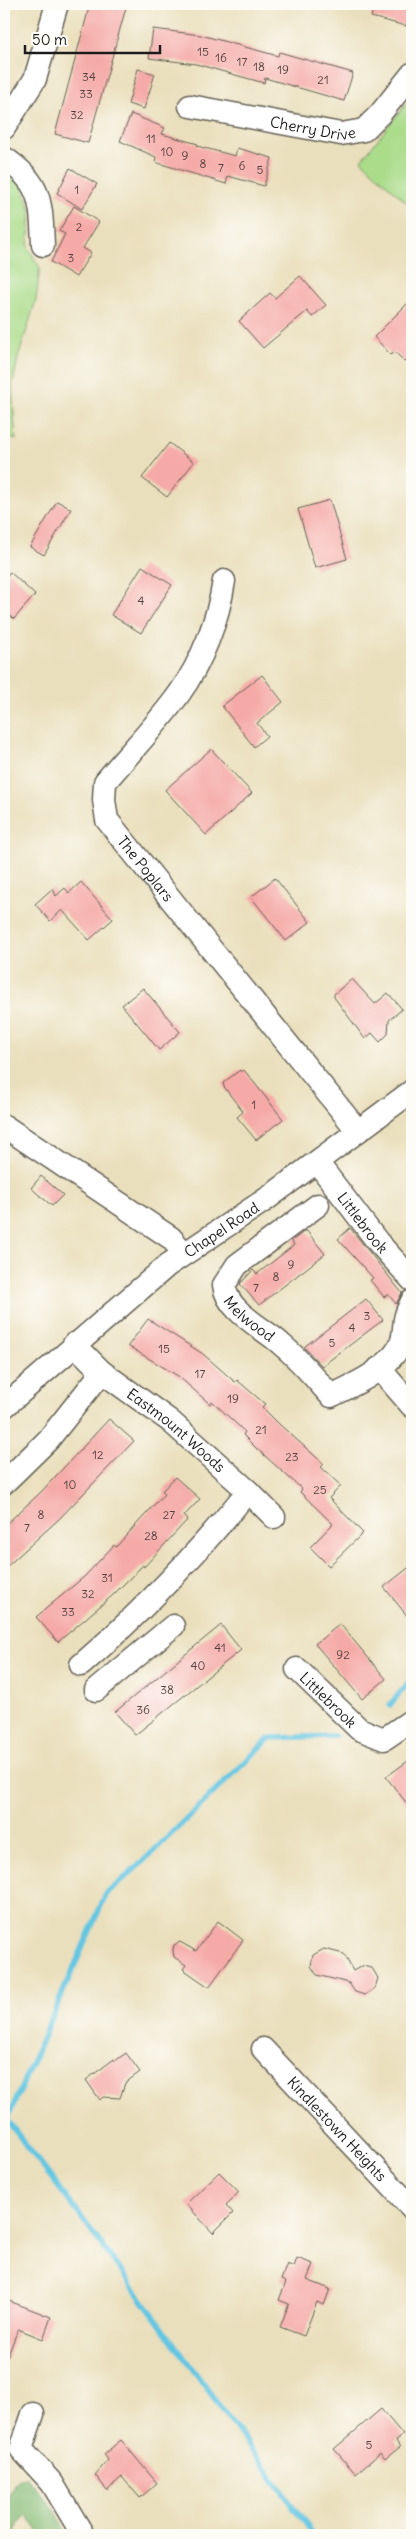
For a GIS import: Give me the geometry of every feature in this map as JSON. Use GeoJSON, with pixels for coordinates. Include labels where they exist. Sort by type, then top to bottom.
{"type":"FeatureCollection","features":[{"type":"Feature","properties":{"kind":"street"},"geometry":{"type":"LineString","coordinates":[[4,128],[35,79],[57,4]]}},
{"type":"Feature","properties":{"kind":"street","name":"Cherry Drive"},"geometry":{"type":"LineString","coordinates":[[190,106],[341,134],[364,130],[380,114],[412,74]]}},
{"type":"Feature","properties":{"kind":"street"},"geometry":{"type":"LineString","coordinates":[[4,158],[26,173],[38,193],[43,244]]}},
{"type":"Feature","properties":{"kind":"street","name":"The Poplars"},"geometry":{"type":"LineString","coordinates":[[224,581],[221,600],[206,644],[179,694],[105,782],[104,800],[107,820],[358,1131]]}},
{"type":"Feature","properties":{"kind":"street","name":"Chapel Road"},"geometry":{"type":"LineString","coordinates":[[4,1126],[171,1238],[184,1253],[268,1198],[412,1091]]}},
{"type":"Feature","properties":{"kind":"street","name":"Littlebrook"},"geometry":{"type":"LineString","coordinates":[[317,1162],[377,1241],[412,1280]]}},
{"type":"Feature","properties":{"kind":"street","name":"Melwood"},"geometry":{"type":"LineString","coordinates":[[318,1206],[238,1265],[224,1285],[225,1293],[238,1310],[282,1344],[331,1396],[367,1378],[399,1347],[404,1333],[406,1315],[412,1301]]}},
{"type":"Feature","properties":{"kind":"street"},"geometry":{"type":"LineString","coordinates":[[4,1407],[74,1344],[184,1253]]}},
{"type":"Feature","properties":{"kind":"street","name":"Eastmount Woods"},"geometry":{"type":"LineString","coordinates":[[74,1344],[102,1372],[170,1421],[274,1517]]}},
{"type":"Feature","properties":{"kind":"street"},"geometry":{"type":"LineString","coordinates":[[379,1368],[412,1406]]}},
{"type":"Feature","properties":{"kind":"street"},"geometry":{"type":"LineString","coordinates":[[4,1483],[48,1440],[102,1372]]}},
{"type":"Feature","properties":{"kind":"street"},"geometry":{"type":"LineString","coordinates":[[81,1665],[131,1620],[202,1547],[248,1491]]}},
{"type":"Feature","properties":{"kind":"street"},"geometry":{"type":"LineString","coordinates":[[131,1620],[151,1644]]}},
{"type":"Feature","properties":{"kind":"street"},"geometry":{"type":"LineString","coordinates":[[96,1690],[174,1626]]}},
{"type":"Feature","properties":{"kind":"street","name":"Littlebrook"},"geometry":{"type":"LineString","coordinates":[[297,1669],[359,1729],[384,1739],[412,1720]]}},
{"type":"Feature","properties":{"kind":"street","name":"Kindlestown Heights"},"geometry":{"type":"LineString","coordinates":[[263,2049],[412,2208]]}},
{"type":"Feature","properties":{"kind":"street"},"geometry":{"type":"LineString","coordinates":[[33,2414],[21,2449],[52,2483],[84,2535]]}},
{"type":"Feature","properties":{"kind":"green space"},"geometry":{"type":"Polygon","coordinates":[[[412,97],[412,208],[361,160],[412,97]]]}},
{"type":"Feature","properties":{"kind":"green space"},"geometry":{"type":"Polygon","coordinates":[[[4,165],[19,176],[31,211],[28,247],[40,268],[36,300],[18,358],[12,388],[16,440],[4,436],[4,165]]]}},
{"type":"Feature","properties":{"kind":"green space"},"geometry":{"type":"Polygon","coordinates":[[[26,2477],[57,2514],[66,2535],[41,2535],[27,2516],[18,2525],[13,2535],[4,2535],[4,2505],[16,2481],[26,2477]]]}},
{"type":"Feature","properties":{"kind":"building"},"geometry":{"type":"Polygon","coordinates":[[[90,4],[127,4],[88,143],[55,134],[90,4]]]}},
{"type":"Feature","properties":{"kind":"building"},"geometry":{"type":"Polygon","coordinates":[[[374,4],[412,4],[406,26],[371,17],[374,4]]]}},
{"type":"Feature","properties":{"kind":"building"},"geometry":{"type":"Polygon","coordinates":[[[153,29],[201,35],[278,56],[279,52],[353,73],[344,101],[265,78],[264,83],[196,64],[149,58],[153,29]]]}},
{"type":"Feature","properties":{"kind":"building"},"geometry":{"type":"Polygon","coordinates":[[[138,69],[155,74],[144,109],[128,104],[138,69]]]}},
{"type":"Feature","properties":{"kind":"building"},"geometry":{"type":"Polygon","coordinates":[[[131,114],[165,128],[162,134],[198,144],[197,146],[235,156],[237,148],[272,158],[264,186],[228,176],[226,184],[155,162],[156,157],[120,141],[131,114]]]}},
{"type":"Feature","properties":{"kind":"building"},"geometry":{"type":"Polygon","coordinates":[[[70,168],[97,184],[82,209],[57,193],[70,168]]]}},
{"type":"Feature","properties":{"kind":"building"},"geometry":{"type":"Polygon","coordinates":[[[74,206],[99,222],[83,248],[91,253],[76,277],[51,262],[65,234],[59,231],[74,206]]]}},
{"type":"Feature","properties":{"kind":"building"},"geometry":{"type":"Polygon","coordinates":[[[300,276],[326,305],[312,317],[307,311],[263,348],[239,321],[270,293],[275,298],[300,276]]]}},
{"type":"Feature","properties":{"kind":"building"},"geometry":{"type":"Polygon","coordinates":[[[412,299],[412,369],[395,352],[391,355],[374,337],[412,299]]]}},
{"type":"Feature","properties":{"kind":"building"},"geometry":{"type":"Polygon","coordinates":[[[169,443],[194,462],[167,497],[142,478],[169,443]]]}},
{"type":"Feature","properties":{"kind":"building"},"geometry":{"type":"Polygon","coordinates":[[[330,500],[347,559],[315,568],[298,509],[330,500]]]}},
{"type":"Feature","properties":{"kind":"building"},"geometry":{"type":"Polygon","coordinates":[[[57,501],[71,509],[44,555],[30,547],[57,501]]]}},
{"type":"Feature","properties":{"kind":"building"},"geometry":{"type":"Polygon","coordinates":[[[142,566],[172,585],[141,633],[111,615],[142,566]]]}},
{"type":"Feature","properties":{"kind":"building"},"geometry":{"type":"Polygon","coordinates":[[[10,572],[35,595],[14,619],[4,610],[4,579],[10,572]]]}},
{"type":"Feature","properties":{"kind":"building"},"geometry":{"type":"Polygon","coordinates":[[[262,675],[283,702],[257,723],[267,736],[254,747],[222,706],[262,675]]]}},
{"type":"Feature","properties":{"kind":"building"},"geometry":{"type":"Polygon","coordinates":[[[211,749],[252,793],[206,835],[165,790],[211,749]]]}},
{"type":"Feature","properties":{"kind":"building"},"geometry":{"type":"Polygon","coordinates":[[[275,878],[310,922],[286,941],[251,897],[275,878]]]}},
{"type":"Feature","properties":{"kind":"building"},"geometry":{"type":"Polygon","coordinates":[[[81,882],[113,919],[89,940],[62,910],[50,921],[35,904],[53,888],[56,896],[65,888],[69,893],[81,882]]]}},
{"type":"Feature","properties":{"kind":"building"},"geometry":{"type":"Polygon","coordinates":[[[352,979],[375,1004],[388,993],[402,1009],[389,1020],[388,1034],[380,1042],[372,1033],[365,1039],[334,997],[334,994],[352,979]]]}},
{"type":"Feature","properties":{"kind":"building"},"geometry":{"type":"Polygon","coordinates":[[[143,988],[180,1032],[159,1050],[122,1005],[143,988]]]}},
{"type":"Feature","properties":{"kind":"building"},"geometry":{"type":"Polygon","coordinates":[[[240,1070],[241,1072],[244,1070],[283,1119],[256,1140],[237,1117],[243,1112],[223,1083],[240,1070]]]}},
{"type":"Feature","properties":{"kind":"building"},"geometry":{"type":"Polygon","coordinates":[[[41,1176],[63,1195],[52,1206],[31,1188],[41,1176]]]}},
{"type":"Feature","properties":{"kind":"building"},"geometry":{"type":"Polygon","coordinates":[[[350,1228],[402,1293],[396,1304],[388,1294],[384,1297],[370,1280],[373,1278],[338,1239],[350,1228]]]}},
{"type":"Feature","properties":{"kind":"building"},"geometry":{"type":"Polygon","coordinates":[[[306,1230],[325,1254],[259,1305],[240,1284],[253,1270],[257,1274],[294,1245],[292,1241],[306,1230]]]}},
{"type":"Feature","properties":{"kind":"building"},"geometry":{"type":"Polygon","coordinates":[[[366,1299],[383,1320],[322,1366],[304,1347],[366,1299]]]}},
{"type":"Feature","properties":{"kind":"building"},"geometry":{"type":"Polygon","coordinates":[[[148,1319],[203,1354],[235,1382],[237,1380],[265,1404],[262,1407],[324,1464],[321,1467],[341,1486],[329,1498],[363,1533],[329,1566],[310,1547],[333,1524],[300,1492],[302,1489],[256,1448],[243,1435],[245,1432],[212,1401],[210,1404],[178,1376],[128,1346],[148,1319]]]}},
{"type":"Feature","properties":{"kind":"building"},"geometry":{"type":"Polygon","coordinates":[[[109,1419],[134,1441],[59,1519],[4,1569],[4,1526],[40,1493],[109,1419]]]}},
{"type":"Feature","properties":{"kind":"building"},"geometry":{"type":"Polygon","coordinates":[[[175,1477],[200,1499],[184,1516],[188,1519],[144,1567],[143,1565],[113,1595],[58,1642],[36,1617],[85,1576],[114,1545],[116,1547],[165,1493],[162,1491],[175,1477]]]}},
{"type":"Feature","properties":{"kind":"building"},"geometry":{"type":"Polygon","coordinates":[[[412,1565],[412,1622],[384,1587],[412,1565]]]}},
{"type":"Feature","properties":{"kind":"building"},"geometry":{"type":"Polygon","coordinates":[[[340,1624],[386,1679],[362,1699],[315,1644],[340,1624]]]}},
{"type":"Feature","properties":{"kind":"building"},"geometry":{"type":"Polygon","coordinates":[[[221,1625],[241,1650],[135,1735],[115,1712],[221,1625]]]}},
{"type":"Feature","properties":{"kind":"building"},"geometry":{"type":"Polygon","coordinates":[[[412,1758],[412,1810],[386,1777],[412,1758]]]}},
{"type":"Feature","properties":{"kind":"building"},"geometry":{"type":"Polygon","coordinates":[[[218,1921],[243,1940],[209,1987],[183,1969],[186,1965],[174,1957],[173,1950],[174,1945],[180,1942],[196,1951],[218,1921]]]}},
{"type":"Feature","properties":{"kind":"building"},"geometry":{"type":"Polygon","coordinates":[[[324,1949],[344,1954],[353,1971],[362,1966],[372,1968],[378,1978],[375,1988],[365,1995],[355,1992],[349,1983],[317,1975],[311,1966],[313,1955],[324,1949]]]}},
{"type":"Feature","properties":{"kind":"building"},"geometry":{"type":"Polygon","coordinates":[[[126,2053],[140,2072],[125,2083],[120,2098],[103,2097],[100,2100],[86,2080],[114,2059],[115,2061],[126,2053]]]}},
{"type":"Feature","properties":{"kind":"building"},"geometry":{"type":"Polygon","coordinates":[[[219,2172],[239,2192],[226,2205],[233,2213],[213,2233],[186,2204],[219,2172]]]}},
{"type":"Feature","properties":{"kind":"building"},"geometry":{"type":"Polygon","coordinates":[[[297,2258],[313,2264],[307,2280],[330,2289],[324,2305],[317,2302],[304,2336],[280,2327],[289,2304],[279,2300],[286,2282],[281,2280],[287,2264],[294,2267],[297,2258]]]}},
{"type":"Feature","properties":{"kind":"building"},"geometry":{"type":"Polygon","coordinates":[[[4,2299],[51,2317],[43,2339],[18,2329],[5,2363],[4,2299]]]}},
{"type":"Feature","properties":{"kind":"building"},"geometry":{"type":"Polygon","coordinates":[[[381,2409],[403,2435],[396,2441],[400,2447],[385,2459],[380,2453],[356,2474],[334,2449],[381,2409]]]}},
{"type":"Feature","properties":{"kind":"building"},"geometry":{"type":"Polygon","coordinates":[[[121,2440],[157,2483],[140,2498],[122,2477],[107,2490],[95,2475],[108,2460],[104,2454],[121,2440]]]}},
{"type":"Feature","properties":{"kind":"waterway"},"geometry":{"type":"LineString","coordinates":[[390,1705],[412,1678]]}},
{"type":"Feature","properties":{"kind":"waterway"},"geometry":{"type":"LineString","coordinates":[[314,2535],[85,2222],[7,2120],[106,1894],[136,1868],[270,1738],[334,1736]]}}]}
